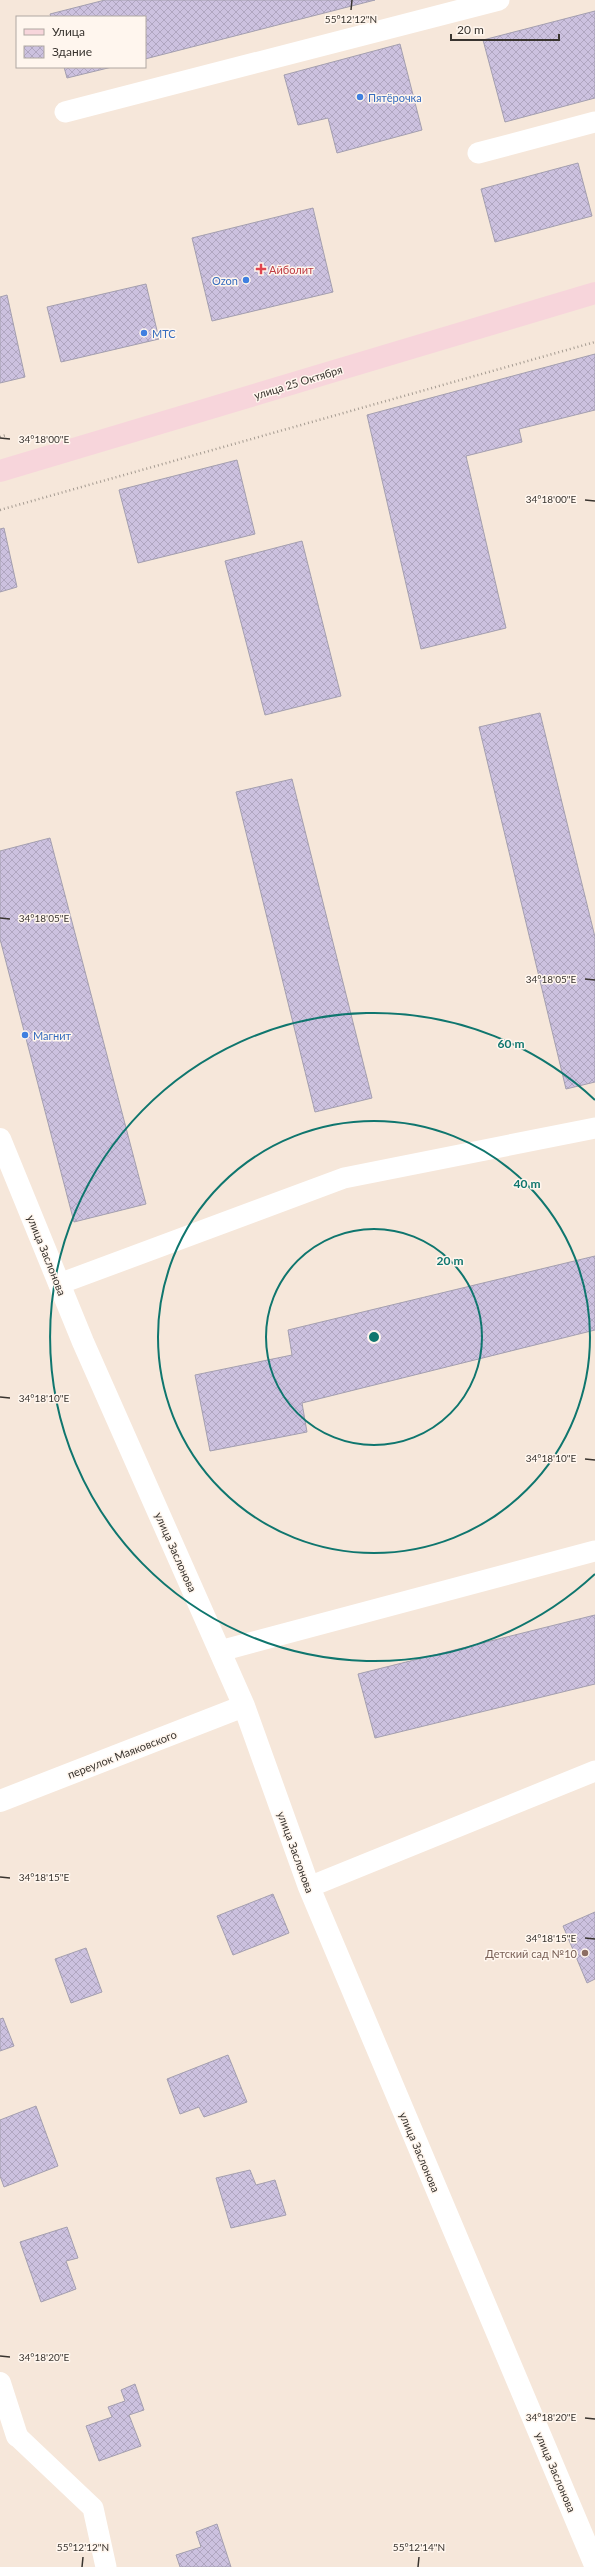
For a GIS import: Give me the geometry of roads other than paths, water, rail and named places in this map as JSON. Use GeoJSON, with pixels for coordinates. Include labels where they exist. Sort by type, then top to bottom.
{"type":"FeatureCollection","features":[{"type":"Feature","properties":{"kind":"main road","name":"улица 25 Октября"},"geometry":{"type":"LineString","coordinates":[[0,471],[595,293]]}},
{"type":"Feature","properties":{"kind":"street","name":"улица Заслонова"},"geometry":{"type":"LineString","coordinates":[[0,1139],[59,1284],[244,1706],[309,1888],[595,2566]]}},
{"type":"Feature","properties":{"kind":"street","name":"переулок Маяковского"},"geometry":{"type":"LineString","coordinates":[[0,1801],[244,1706]]}},
{"type":"Feature","properties":{"kind":"street"},"geometry":{"type":"LineString","coordinates":[[0,2384],[17,2436]]}},
{"type":"Feature","properties":{"kind":"lane"},"geometry":{"type":"LineString","coordinates":[[65,112],[499,0]]}},
{"type":"Feature","properties":{"kind":"lane"},"geometry":{"type":"LineString","coordinates":[[478,153],[595,122]]}},
{"type":"Feature","properties":{"kind":"lane"},"geometry":{"type":"LineString","coordinates":[[59,1284],[344,1178],[595,1128]]}},
{"type":"Feature","properties":{"kind":"lane"},"geometry":{"type":"LineString","coordinates":[[220,1651],[595,1551]]}},
{"type":"Feature","properties":{"kind":"lane"},"geometry":{"type":"LineString","coordinates":[[309,1888],[595,1771]]}},
{"type":"Feature","properties":{"kind":"lane"},"geometry":{"type":"LineString","coordinates":[[17,2436],[93,2508],[106,2567]]}},
{"type":"Feature","properties":{"kind":"place","name":"Пятёрочка"},"geometry":{"type":"Point","coordinates":[360,97]}},
{"type":"Feature","properties":{"kind":"place","name":"Айболит"},"geometry":{"type":"Point","coordinates":[261,269]}},
{"type":"Feature","properties":{"kind":"place","name":"Ozon"},"geometry":{"type":"Point","coordinates":[246,280]}},
{"type":"Feature","properties":{"kind":"place","name":"МТС"},"geometry":{"type":"Point","coordinates":[144,333]}},
{"type":"Feature","properties":{"kind":"place","name":"Магнит"},"geometry":{"type":"Point","coordinates":[25,1035]}},
{"type":"Feature","properties":{"kind":"place","name":"Детский сад №10"},"geometry":{"type":"Point","coordinates":[585,1953]}}]}
